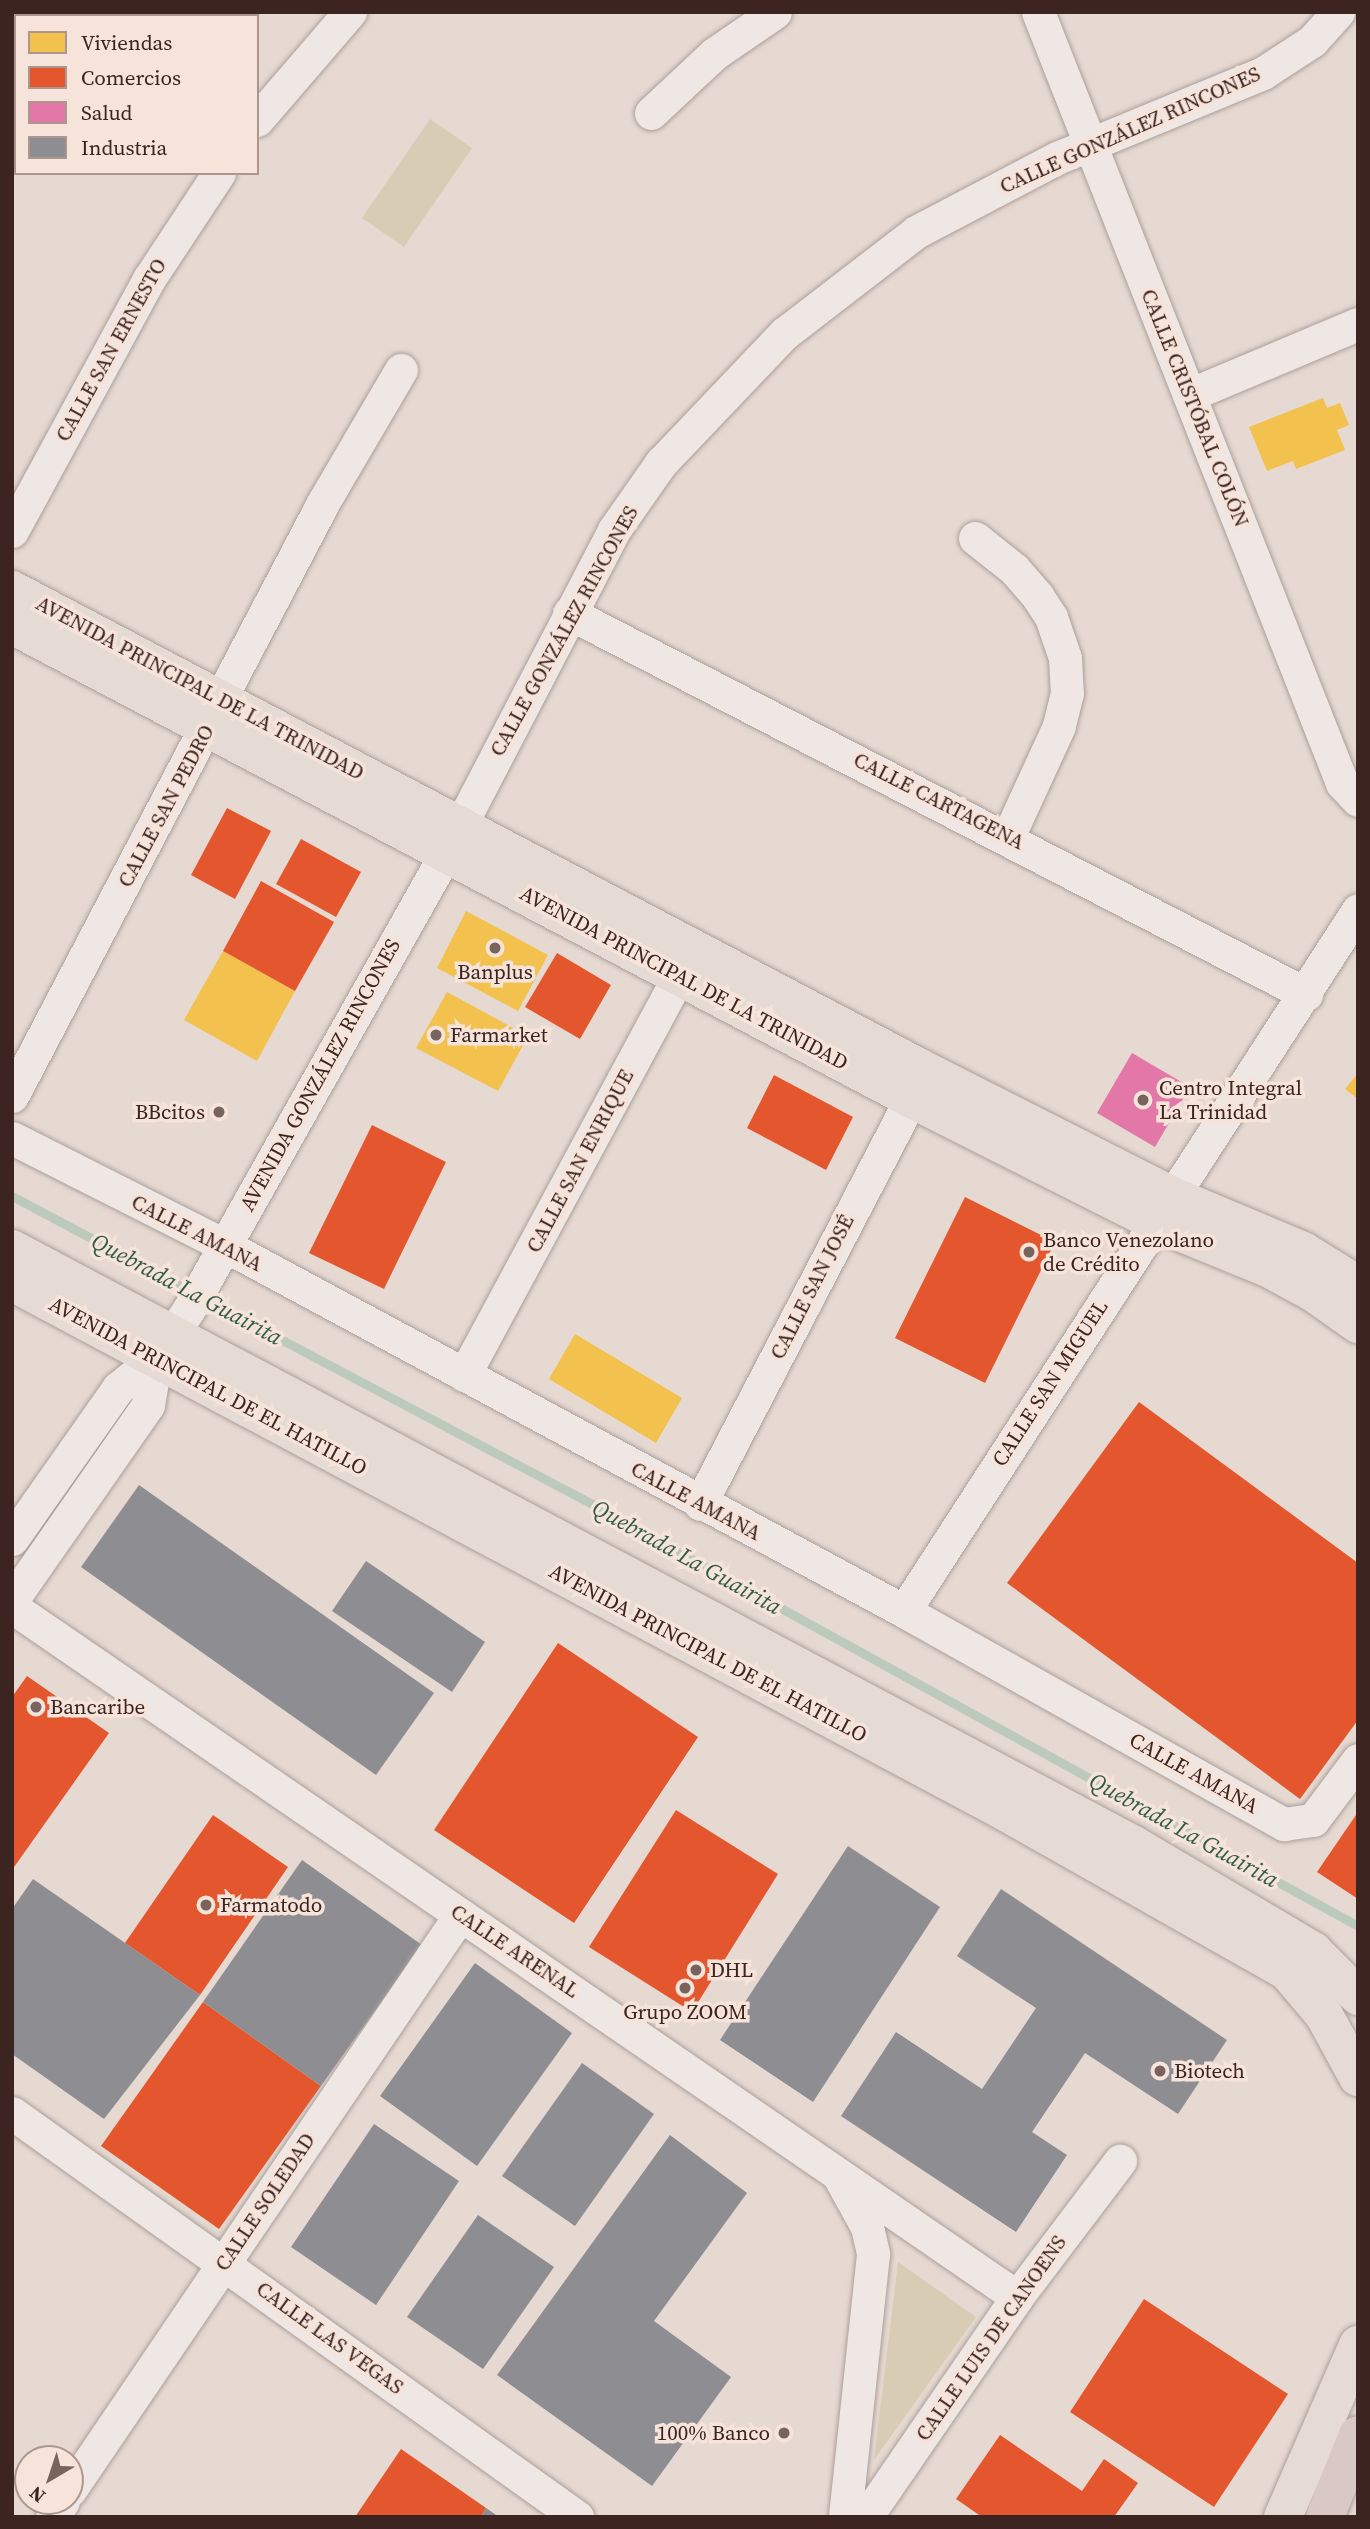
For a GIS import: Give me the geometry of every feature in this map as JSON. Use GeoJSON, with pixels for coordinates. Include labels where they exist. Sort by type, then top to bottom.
{"type":"FeatureCollection","features":[{"type":"Feature","properties":{"kind":"highway"},"geometry":{"type":"LineString","coordinates":[[1325,2517],[1358,2435]]}},
{"type":"Feature","properties":{"kind":"main road","name":"AVENIDA PRINCIPAL DE LA TRINIDAD"},"geometry":{"type":"LineString","coordinates":[[12,590],[215,713],[918,1084],[1163,1209],[1314,1293],[1358,1324]]}},
{"type":"Feature","properties":{"kind":"main road","name":"AVENIDA PRINCIPAL DE LA TRINIDAD"},"geometry":{"type":"LineString","coordinates":[[12,625],[215,713]]}},
{"type":"Feature","properties":{"kind":"main road","name":"AVENIDA PRINCIPAL DE LA TRINIDAD"},"geometry":{"type":"LineString","coordinates":[[1163,1209],[1303,1251],[1358,1285]]}},
{"type":"Feature","properties":{"kind":"main road","name":"AVENIDA PRINCIPAL DE EL HATILLO"},"geometry":{"type":"LineString","coordinates":[[12,1249],[1135,1845],[1312,1951],[1358,1996]]}},
{"type":"Feature","properties":{"kind":"main road","name":"AVENIDA PRINCIPAL DE EL HATILLO"},"geometry":{"type":"LineString","coordinates":[[12,1282],[173,1333],[1287,1971],[1324,2015],[1358,2077]]}},
{"type":"Feature","properties":{"kind":"main road"},"geometry":{"type":"LineString","coordinates":[[1312,1951],[1358,1967]]}},
{"type":"Feature","properties":{"kind":"main road"},"geometry":{"type":"LineString","coordinates":[[1283,2517],[1358,2345]]}},
{"type":"Feature","properties":{"kind":"street"},"geometry":{"type":"LineString","coordinates":[[259,113],[267,87],[350,12]]}},
{"type":"Feature","properties":{"kind":"street"},"geometry":{"type":"LineString","coordinates":[[651,113],[714,54],[775,12]]}},
{"type":"Feature","properties":{"kind":"street","name":"CALLE CRISTÓBAL COLÓN"},"geometry":{"type":"LineString","coordinates":[[1038,12],[1342,783],[1358,800]]}},
{"type":"Feature","properties":{"kind":"street","name":"CALLE GONZÁLEZ RINCONES"},"geometry":{"type":"LineString","coordinates":[[453,839],[614,530],[661,463],[785,333],[916,232],[1089,144],[1263,73],[1312,41],[1338,12]]}},
{"type":"Feature","properties":{"kind":"street","name":"CALLE SAN ERNESTO"},"geometry":{"type":"LineString","coordinates":[[12,531],[149,279],[218,175]]}},
{"type":"Feature","properties":{"kind":"street"},"geometry":{"type":"LineString","coordinates":[[1189,395],[1358,324]]}},
{"type":"Feature","properties":{"kind":"street","name":"CALLE SAN PEDRO"},"geometry":{"type":"LineString","coordinates":[[12,1096],[324,501],[401,370]]}},
{"type":"Feature","properties":{"kind":"street"},"geometry":{"type":"LineString","coordinates":[[975,538],[1014,569],[1038,597],[1051,617],[1065,658],[1067,693],[1059,726],[1007,836]]}},
{"type":"Feature","properties":{"kind":"street","name":"CALLE CARTAGENA"},"geometry":{"type":"LineString","coordinates":[[569,613],[1007,836],[1306,994]]}},
{"type":"Feature","properties":{"kind":"street","name":"AVENIDA GONZÁLEZ RINCONES"},"geometry":{"type":"LineString","coordinates":[[12,1600],[148,1405],[173,1333],[453,839]]}},
{"type":"Feature","properties":{"kind":"street","name":"CALLE SAN MIGUEL"},"geometry":{"type":"LineString","coordinates":[[904,1611],[1358,910]]}},
{"type":"Feature","properties":{"kind":"street","name":"CALLE SAN ENRIQUE"},"geometry":{"type":"LineString","coordinates":[[464,1375],[687,960]]}},
{"type":"Feature","properties":{"kind":"street","name":"CALLE SAN JOSÉ"},"geometry":{"type":"LineString","coordinates":[[699,1504],[918,1084]]}},
{"type":"Feature","properties":{"kind":"street","name":"CALLE AMANA"},"geometry":{"type":"LineString","coordinates":[[12,1138],[223,1247],[699,1504],[904,1611],[1284,1824],[1313,1820],[1358,1760]]}},
{"type":"Feature","properties":{"kind":"street","name":"AVENIDA GONZÁLEZ RINCONES"},"geometry":{"type":"LineString","coordinates":[[12,1539],[118,1388],[173,1333]]}},
{"type":"Feature","properties":{"kind":"street","name":"CALLE ARENAL"},"geometry":{"type":"LineString","coordinates":[[12,1607],[1017,2297]]}},
{"type":"Feature","properties":{"kind":"street","name":"CALLE SOLEDAD"},"geometry":{"type":"LineString","coordinates":[[84,2469],[460,1915]]}},
{"type":"Feature","properties":{"kind":"street","name":"CALLE LAS VEGAS"},"geometry":{"type":"LineString","coordinates":[[12,2113],[225,2261],[578,2517]]}},
{"type":"Feature","properties":{"kind":"street","name":"CALLE LUIS DE CANOENS"},"geometry":{"type":"LineString","coordinates":[[866,2517],[1017,2297],[1120,2161]]}},
{"type":"Feature","properties":{"kind":"street"},"geometry":{"type":"LineString","coordinates":[[835,2171],[867,2227],[873,2255],[845,2517]]}},
{"type":"Feature","properties":{"kind":"shaded area"},"geometry":{"type":"Polygon","coordinates":[[[430,119],[472,148],[404,247],[362,218],[430,119]]]}},
{"type":"Feature","properties":{"kind":"shaded area"},"geometry":{"type":"Polygon","coordinates":[[[898,2262],[976,2317],[874,2460],[898,2262]]]}},
{"type":"Feature","properties":{"kind":"building: Viviendas"},"geometry":{"type":"Polygon","coordinates":[[[1323,398],[1327,408],[1340,403],[1349,425],[1337,430],[1345,450],[1296,469],[1293,461],[1267,471],[1249,427],[1323,398]]]}},
{"type":"Feature","properties":{"kind":"building: Viviendas"},"geometry":{"type":"Polygon","coordinates":[[[466,911],[548,955],[518,1011],[437,968],[466,911]]]}},
{"type":"Feature","properties":{"kind":"building: Viviendas"},"geometry":{"type":"Polygon","coordinates":[[[223,951],[295,991],[257,1061],[184,1020],[223,951]]]}},
{"type":"Feature","properties":{"kind":"building: Viviendas"},"geometry":{"type":"Polygon","coordinates":[[[447,992],[528,1036],[498,1091],[416,1048],[447,992]]]}},
{"type":"Feature","properties":{"kind":"building: Viviendas"},"geometry":{"type":"Polygon","coordinates":[[[1358,1073],[1358,1099],[1345,1089],[1358,1073]]]}},
{"type":"Feature","properties":{"kind":"building: Viviendas"},"geometry":{"type":"Polygon","coordinates":[[[575,1334],[682,1398],[656,1443],[549,1379],[575,1334]]]}},
{"type":"Feature","properties":{"kind":"building: Comercios"},"geometry":{"type":"Polygon","coordinates":[[[227,808],[271,831],[235,899],[191,875],[227,808]]]}},
{"type":"Feature","properties":{"kind":"building: Comercios"},"geometry":{"type":"Polygon","coordinates":[[[301,839],[361,872],[336,917],[276,884],[301,839]]]}},
{"type":"Feature","properties":{"kind":"building: Comercios"},"geometry":{"type":"Polygon","coordinates":[[[261,881],[334,922],[295,991],[223,951],[261,881]]]}},
{"type":"Feature","properties":{"kind":"building: Comercios"},"geometry":{"type":"Polygon","coordinates":[[[557,953],[611,985],[580,1039],[525,1007],[557,953]]]}},
{"type":"Feature","properties":{"kind":"building: Comercios"},"geometry":{"type":"Polygon","coordinates":[[[774,1075],[853,1117],[826,1170],[747,1128],[774,1075]]]}},
{"type":"Feature","properties":{"kind":"building: Comercios"},"geometry":{"type":"Polygon","coordinates":[[[372,1125],[446,1162],[384,1289],[309,1253],[372,1125]]]}},
{"type":"Feature","properties":{"kind":"building: Comercios"},"geometry":{"type":"Polygon","coordinates":[[[965,1197],[1055,1242],[985,1383],[895,1338],[965,1197]]]}},
{"type":"Feature","properties":{"kind":"building: Comercios"},"geometry":{"type":"Polygon","coordinates":[[[1139,1402],[1358,1563],[1358,1720],[1300,1799],[1007,1583],[1139,1402]]]}},
{"type":"Feature","properties":{"kind":"building: Comercios"},"geometry":{"type":"Polygon","coordinates":[[[558,1643],[698,1737],[574,1923],[434,1830],[558,1643]]]}},
{"type":"Feature","properties":{"kind":"building: Comercios"},"geometry":{"type":"Polygon","coordinates":[[[27,1676],[109,1733],[12,1870],[12,1697],[27,1676]]]}},
{"type":"Feature","properties":{"kind":"building: Comercios"},"geometry":{"type":"Polygon","coordinates":[[[676,1810],[778,1874],[692,2012],[589,1947],[676,1810]]]}},
{"type":"Feature","properties":{"kind":"building: Comercios"},"geometry":{"type":"Polygon","coordinates":[[[1358,1812],[1358,1899],[1317,1872],[1358,1812]]]}},
{"type":"Feature","properties":{"kind":"building: Comercios","name":"Farmatodo"},"geometry":{"type":"Polygon","coordinates":[[[213,1815],[288,1867],[200,1995],[125,1943],[213,1815]]]}},
{"type":"Feature","properties":{"kind":"building: Comercios"},"geometry":{"type":"Polygon","coordinates":[[[203,2002],[321,2086],[219,2229],[101,2146],[203,2002]]]}},
{"type":"Feature","properties":{"kind":"building: Comercios"},"geometry":{"type":"Polygon","coordinates":[[[1144,2299],[1288,2394],[1214,2507],[1070,2412],[1144,2299]]]}},
{"type":"Feature","properties":{"kind":"building: Comercios"},"geometry":{"type":"Polygon","coordinates":[[[1000,2435],[1082,2491],[1104,2459],[1138,2483],[1114,2517],[982,2517],[956,2499],[1000,2435]]]}},
{"type":"Feature","properties":{"kind":"building: Comercios"},"geometry":{"type":"Polygon","coordinates":[[[401,2449],[486,2508],[481,2517],[355,2517],[401,2449]]]}},
{"type":"Feature","properties":{"kind":"building: Salud","name":"Centro Integral La Trinidad"},"geometry":{"type":"Polygon","coordinates":[[[1132,1053],[1190,1087],[1155,1147],[1097,1113],[1132,1053]]]}},
{"type":"Feature","properties":{"kind":"building: Industria"},"geometry":{"type":"Polygon","coordinates":[[[139,1485],[434,1693],[376,1775],[81,1567],[139,1485]]]}},
{"type":"Feature","properties":{"kind":"building: Industria"},"geometry":{"type":"Polygon","coordinates":[[[366,1561],[485,1642],[452,1692],[332,1611],[366,1561]]]}},
{"type":"Feature","properties":{"kind":"building: Industria"},"geometry":{"type":"Polygon","coordinates":[[[848,1846],[940,1907],[813,2102],[720,2040],[848,1846]]]}},
{"type":"Feature","properties":{"kind":"building: Industria"},"geometry":{"type":"Polygon","coordinates":[[[302,1860],[422,1945],[321,2086],[203,2002],[302,1860]]]}},
{"type":"Feature","properties":{"kind":"building: Industria"},"geometry":{"type":"Polygon","coordinates":[[[33,1879],[200,1995],[104,2119],[12,2054],[12,1909],[33,1879]]]}},
{"type":"Feature","properties":{"kind":"building: Industria","name":"Biotech"},"geometry":{"type":"Polygon","coordinates":[[[1001,1889],[1227,2040],[1178,2114],[1085,2053],[1032,2132],[1067,2155],[1016,2232],[841,2116],[896,2032],[982,2089],[1036,2008],[957,1956],[1001,1889]]]}},
{"type":"Feature","properties":{"kind":"building: Industria"},"geometry":{"type":"Polygon","coordinates":[[[475,1963],[572,2033],[477,2166],[380,2096],[475,1963]]]}},
{"type":"Feature","properties":{"kind":"building: Industria"},"geometry":{"type":"Polygon","coordinates":[[[582,2063],[654,2114],[575,2226],[502,2176],[582,2063]]]}},
{"type":"Feature","properties":{"kind":"building: Industria"},"geometry":{"type":"Polygon","coordinates":[[[374,2124],[459,2181],[376,2305],[291,2247],[374,2124]]]}},
{"type":"Feature","properties":{"kind":"building: Industria"},"geometry":{"type":"Polygon","coordinates":[[[670,2135],[747,2193],[654,2321],[731,2377],[652,2486],[497,2375],[670,2135]]]}},
{"type":"Feature","properties":{"kind":"building: Industria"},"geometry":{"type":"Polygon","coordinates":[[[478,2215],[554,2267],[483,2369],[407,2317],[478,2215]]]}},
{"type":"Feature","properties":{"kind":"building: Industria"},"geometry":{"type":"Polygon","coordinates":[[[486,2508],[499,2517],[481,2517],[486,2508]]]}},
{"type":"Feature","properties":{"kind":"waterway","name":"Quebrada La Guairita"},"geometry":{"type":"LineString","coordinates":[[12,1196],[191,1291]]}},
{"type":"Feature","properties":{"kind":"waterway","name":"Quebrada La Guairita"},"geometry":{"type":"LineString","coordinates":[[203,1298],[601,1509],[1358,1926]]}},
{"type":"Feature","properties":{"kind":"place","name":"Banplus"},"geometry":{"type":"Point","coordinates":[495,948]}},
{"type":"Feature","properties":{"kind":"place","name":"Farmarket"},"geometry":{"type":"Point","coordinates":[436,1035]}},
{"type":"Feature","properties":{"kind":"place","name":"Centro Integral La Trinidad"},"geometry":{"type":"Point","coordinates":[1143,1100]}},
{"type":"Feature","properties":{"kind":"place","name":"BBcitos"},"geometry":{"type":"Point","coordinates":[219,1112]}},
{"type":"Feature","properties":{"kind":"place","name":"Banco Venezolano de Crédito"},"geometry":{"type":"Point","coordinates":[1029,1252]}},
{"type":"Feature","properties":{"kind":"place","name":"Bancaribe"},"geometry":{"type":"Point","coordinates":[36,1707]}},
{"type":"Feature","properties":{"kind":"place","name":"Farmatodo"},"geometry":{"type":"Point","coordinates":[206,1905]}},
{"type":"Feature","properties":{"kind":"place","name":"DHL"},"geometry":{"type":"Point","coordinates":[696,1970]}},
{"type":"Feature","properties":{"kind":"place","name":"Grupo ZOOM"},"geometry":{"type":"Point","coordinates":[685,1988]}},
{"type":"Feature","properties":{"kind":"place","name":"Biotech"},"geometry":{"type":"Point","coordinates":[1160,2071]}},
{"type":"Feature","properties":{"kind":"place","name":"100% Banco"},"geometry":{"type":"Point","coordinates":[784,2433]}}]}
